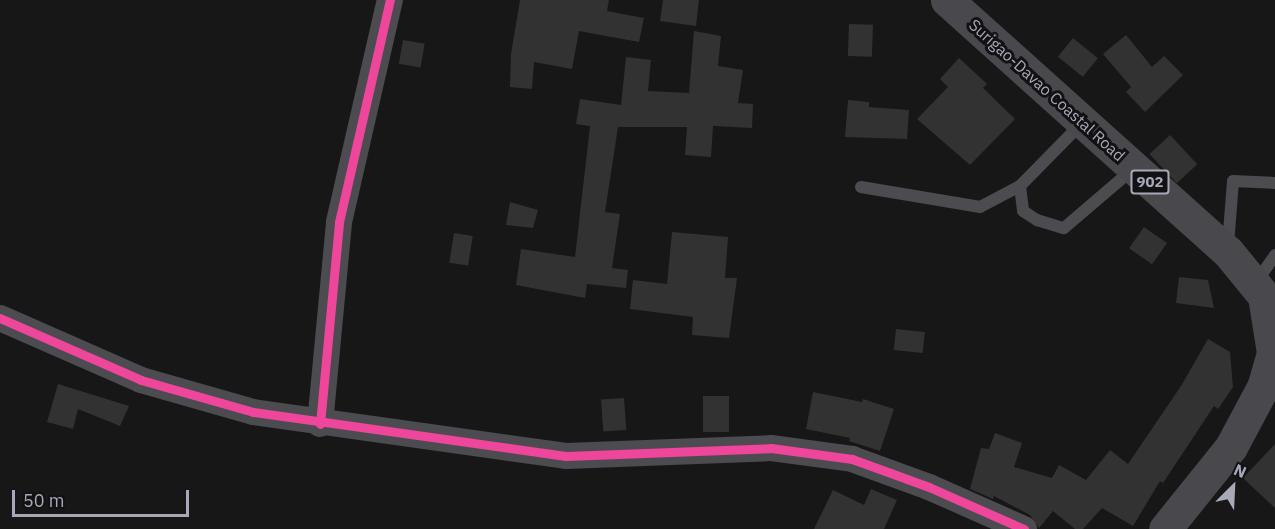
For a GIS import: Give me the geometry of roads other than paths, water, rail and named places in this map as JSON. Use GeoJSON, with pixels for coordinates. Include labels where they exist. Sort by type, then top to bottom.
{"type":"FeatureCollection","features":[{"type":"Feature","properties":{"kind":"highway","name":"Surigao-Davao Coastal Road"},"geometry":{"type":"LineString","coordinates":[[947,0],[1265,284],[1264,296],[1271,326],[1269,371],[1231,447],[1164,529]]}},
{"type":"Feature","properties":{"kind":"street"},"geometry":{"type":"LineString","coordinates":[[320,424],[339,222],[390,0]]}},
{"type":"Feature","properties":{"kind":"street"},"geometry":{"type":"LineString","coordinates":[[0,318],[141,380],[194,398],[320,424],[566,456],[771,448],[852,459],[940,491],[1024,529]]}},
{"type":"Feature","properties":{"kind":"lane"},"geometry":{"type":"LineString","coordinates":[[861,188],[980,207],[1020,186],[1083,122]]}},
{"type":"Feature","properties":{"kind":"lane"},"geometry":{"type":"LineString","coordinates":[[1020,186],[1023,211],[1037,220],[1064,228],[1135,168]]}},
{"type":"Feature","properties":{"kind":"lane"},"geometry":{"type":"LineString","coordinates":[[1228,252],[1228,208],[1233,181],[1275,183]]}},
{"type":"Feature","properties":{"kind":"lane"},"geometry":{"type":"LineString","coordinates":[[1265,284],[1275,255]]}}]}
